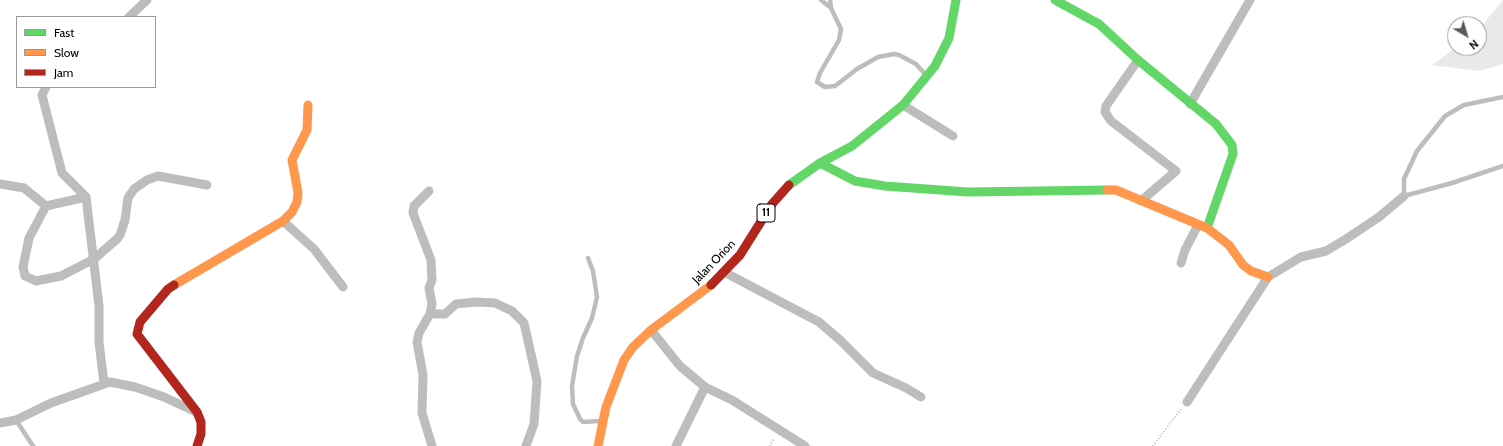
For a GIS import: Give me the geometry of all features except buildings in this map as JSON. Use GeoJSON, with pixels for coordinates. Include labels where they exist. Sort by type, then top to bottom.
{"type":"FeatureCollection","features":[{"type":"Feature","properties":{"kind":"main road","name":"Jalan Orion"},"geometry":{"type":"LineString","coordinates":[[598,446],[606,407],[624,360],[633,346],[651,330],[707,289],[724,272],[740,255],[772,204],[791,182],[820,163],[852,146],[903,105],[935,66],[949,38],[956,0]]}},
{"type":"Feature","properties":{"kind":"main road"},"geometry":{"type":"LineString","coordinates":[[1055,0],[1099,24],[1138,60],[1216,124],[1232,145],[1233,154],[1202,226]]}},
{"type":"Feature","properties":{"kind":"main road"},"geometry":{"type":"LineString","coordinates":[[197,446],[201,434],[201,422],[197,412],[137,334],[140,322],[168,289],[283,221],[292,212],[297,202],[298,194],[292,160],[307,130],[308,105]]}},
{"type":"Feature","properties":{"kind":"main road"},"geometry":{"type":"LineString","coordinates":[[820,163],[854,180],[885,186],[968,192],[1116,190],[1202,226],[1229,245],[1243,265],[1251,272],[1268,277]]}},
{"type":"Feature","properties":{"kind":"street"},"geometry":{"type":"LineString","coordinates":[[130,16],[147,0]]}},
{"type":"Feature","properties":{"kind":"street"},"geometry":{"type":"LineString","coordinates":[[1190,104],[1250,0]]}},
{"type":"Feature","properties":{"kind":"street"},"geometry":{"type":"LineString","coordinates":[[1138,60],[1106,106],[1105,112],[1111,121],[1176,171],[1141,201]]}},
{"type":"Feature","properties":{"kind":"street"},"geometry":{"type":"LineString","coordinates":[[46,88],[42,95],[62,173],[86,197],[94,259],[104,383]]}},
{"type":"Feature","properties":{"kind":"street"},"geometry":{"type":"LineString","coordinates":[[903,105],[953,136]]}},
{"type":"Feature","properties":{"kind":"street"},"geometry":{"type":"LineString","coordinates":[[86,197],[46,206],[29,238],[23,267],[25,276],[36,282],[61,276],[94,259],[120,235],[125,220],[128,198],[134,189],[147,180],[158,176],[207,185]]}},
{"type":"Feature","properties":{"kind":"street"},"geometry":{"type":"LineString","coordinates":[[0,184],[24,188],[46,206]]}},
{"type":"Feature","properties":{"kind":"street"},"geometry":{"type":"LineString","coordinates":[[429,191],[414,206],[413,212],[431,260],[432,280],[429,288],[432,304],[430,314],[419,333],[417,342],[424,375],[422,413],[432,446]]}},
{"type":"Feature","properties":{"kind":"street"},"geometry":{"type":"LineString","coordinates":[[1187,402],[1268,277],[1301,257],[1326,251],[1379,217],[1404,196]]}},
{"type":"Feature","properties":{"kind":"street"},"geometry":{"type":"LineString","coordinates":[[283,221],[314,249],[343,287]]}},
{"type":"Feature","properties":{"kind":"street"},"geometry":{"type":"LineString","coordinates":[[1181,263],[1185,250],[1202,226]]}},
{"type":"Feature","properties":{"kind":"street"},"geometry":{"type":"LineString","coordinates":[[724,272],[819,322],[840,340],[873,373],[906,388],[921,397]]}},
{"type":"Feature","properties":{"kind":"street"},"geometry":{"type":"LineString","coordinates":[[430,314],[445,314],[456,304],[476,302],[495,303],[512,311],[524,323],[536,381],[534,424],[526,446]]}},
{"type":"Feature","properties":{"kind":"street"},"geometry":{"type":"LineString","coordinates":[[651,330],[680,366],[705,387],[732,400],[805,446]]}},
{"type":"Feature","properties":{"kind":"street"},"geometry":{"type":"LineString","coordinates":[[0,423],[16,420],[51,403],[110,382],[135,387],[164,397],[197,412]]}},
{"type":"Feature","properties":{"kind":"street"},"geometry":{"type":"LineString","coordinates":[[676,446],[705,387]]}},
{"type":"Feature","properties":{"kind":"lane"},"geometry":{"type":"LineString","coordinates":[[821,0],[831,8]]}},
{"type":"Feature","properties":{"kind":"lane"},"geometry":{"type":"LineString","coordinates":[[830,0],[831,8],[841,29],[839,40],[820,73],[817,82],[825,87],[838,85],[857,69],[878,57],[894,54],[916,64],[927,77]]}},
{"type":"Feature","properties":{"kind":"lane"},"geometry":{"type":"LineString","coordinates":[[1503,97],[1464,105],[1445,116],[1417,151],[1404,179],[1404,196],[1452,183],[1503,166]]}},
{"type":"Feature","properties":{"kind":"lane"},"geometry":{"type":"LineString","coordinates":[[588,258],[593,271],[596,298],[592,318],[577,356],[572,386],[573,404],[580,420],[583,422],[603,421]]}},
{"type":"Feature","properties":{"kind":"lane"},"geometry":{"type":"LineString","coordinates":[[16,420],[33,446]]}},
{"type":"Feature","properties":{"kind":"path"},"geometry":{"type":"LineString","coordinates":[[1153,446],[1187,402]]}},
{"type":"Feature","properties":{"kind":"shaded area"},"geometry":{"type":"Polygon","coordinates":[[[1503,0],[1503,64],[1479,71],[1432,65],[1447,54],[1447,56],[1487,56],[1487,19],[1503,0]]]}},
{"type":"Feature","properties":{"kind":"traffic: fast"},"geometry":{"type":"LineString","coordinates":[[789,185],[820,163],[852,146],[903,105],[935,66],[949,38],[956,0]]}},
{"type":"Feature","properties":{"kind":"traffic: fast"},"geometry":{"type":"LineString","coordinates":[[1055,0],[1099,24],[1138,60],[1216,124],[1232,145],[1233,154],[1207,228]]}},
{"type":"Feature","properties":{"kind":"traffic: fast"},"geometry":{"type":"LineString","coordinates":[[820,163],[855,181],[885,186],[968,192],[1107,190]]}},
{"type":"Feature","properties":{"kind":"traffic: slow"},"geometry":{"type":"LineString","coordinates":[[174,285],[283,221],[292,212],[297,202],[298,193],[292,160],[307,130],[308,105]]}},
{"type":"Feature","properties":{"kind":"traffic: slow"},"geometry":{"type":"LineString","coordinates":[[1107,190],[1116,190],[1207,228],[1229,245],[1243,265],[1251,271],[1268,277]]}},
{"type":"Feature","properties":{"kind":"traffic: slow"},"geometry":{"type":"LineString","coordinates":[[598,446],[606,407],[624,360],[633,347],[651,330],[711,285]]}},
{"type":"Feature","properties":{"kind":"traffic: jam"},"geometry":{"type":"LineString","coordinates":[[711,285],[740,255],[772,204],[789,185]]}},
{"type":"Feature","properties":{"kind":"traffic: jam"},"geometry":{"type":"LineString","coordinates":[[174,285],[168,289],[140,322],[137,334],[197,412],[201,422],[201,434],[197,446]]}}]}
